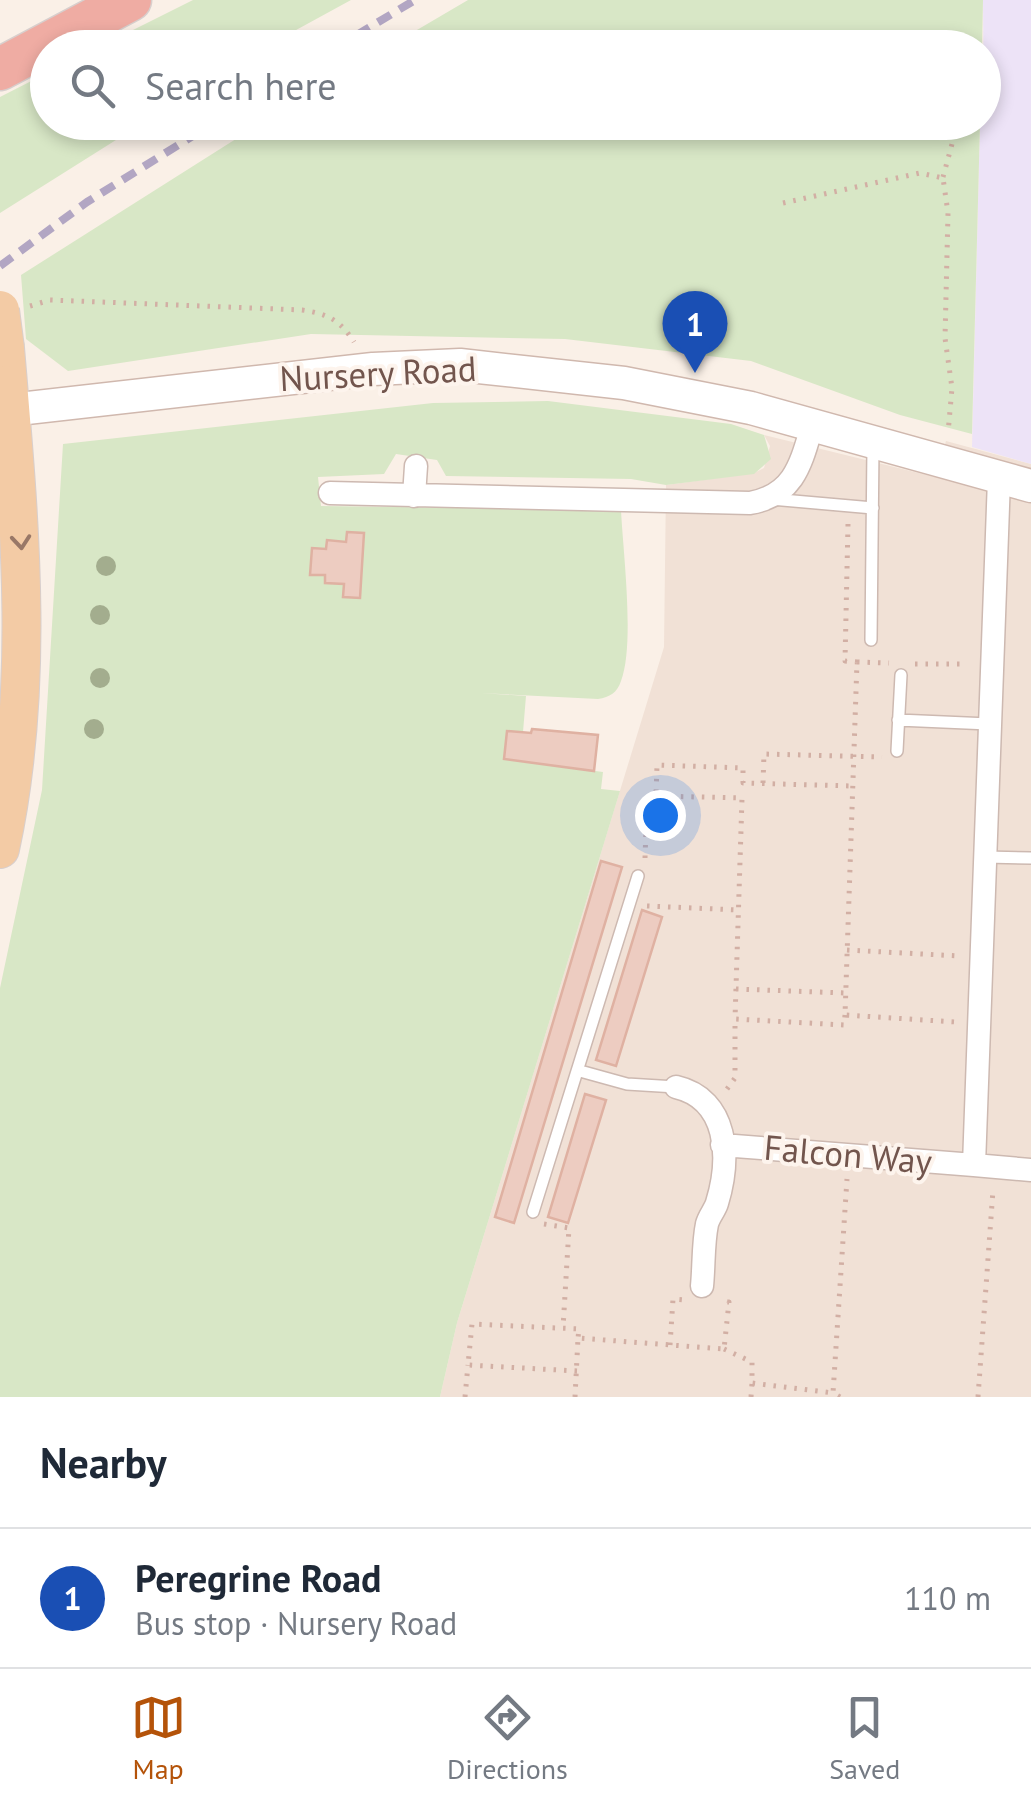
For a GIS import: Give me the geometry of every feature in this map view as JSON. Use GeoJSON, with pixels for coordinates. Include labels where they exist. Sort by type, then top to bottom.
{"type":"FeatureCollection","features":[{"type":"Feature","properties":{"kind":"highway"},"geometry":{"type":"LineString","coordinates":[[73,30],[130,0]]}},
{"type":"Feature","properties":{"kind":"highway"},"geometry":{"type":"LineString","coordinates":[[0,69],[30,53]]}},
{"type":"Feature","properties":{"kind":"main road"},"geometry":{"type":"LineString","coordinates":[[0,849],[16,762],[23,610],[5,410],[8,310]]}},
{"type":"Feature","properties":{"kind":"street","name":"Nursery Road"},"geometry":{"type":"LineString","coordinates":[[5,410],[373,369],[460,364],[660,390],[813,423],[1015,483]]}},
{"type":"Feature","properties":{"kind":"street"},"geometry":{"type":"LineString","coordinates":[[330,493],[640,502],[771,500],[784,491],[799,470],[813,423]]}},
{"type":"Feature","properties":{"kind":"street"},"geometry":{"type":"LineString","coordinates":[[414,496],[416,466]]}},
{"type":"Feature","properties":{"kind":"street"},"geometry":{"type":"LineString","coordinates":[[984,1166],[979,1024],[990,724],[1015,483]]}},
{"type":"Feature","properties":{"kind":"street"},"geometry":{"type":"LineString","coordinates":[[676,1087],[698,1092],[713,1108]]}},
{"type":"Feature","properties":{"kind":"street","name":"Falcon Way"},"geometry":{"type":"LineString","coordinates":[[701,1296],[707,1220],[717,1204],[722,1145],[713,1108]]}},
{"type":"Feature","properties":{"kind":"street","name":"Falcon Way"},"geometry":{"type":"LineString","coordinates":[[722,1145],[1031,1170]]}},
{"type":"Feature","properties":{"kind":"lane"},"geometry":{"type":"LineString","coordinates":[[871,640],[874,442]]}},
{"type":"Feature","properties":{"kind":"lane"},"geometry":{"type":"LineString","coordinates":[[771,500],[873,508]]}},
{"type":"Feature","properties":{"kind":"lane"},"geometry":{"type":"LineString","coordinates":[[896,751],[900,675]]}},
{"type":"Feature","properties":{"kind":"lane"},"geometry":{"type":"LineString","coordinates":[[898,720],[990,724]]}},
{"type":"Feature","properties":{"kind":"lane"},"geometry":{"type":"LineString","coordinates":[[985,856],[1031,858]]}},
{"type":"Feature","properties":{"kind":"lane"},"geometry":{"type":"LineString","coordinates":[[533,1212],[638,876]]}},
{"type":"Feature","properties":{"kind":"lane"},"geometry":{"type":"LineString","coordinates":[[580,1071],[627,1084],[676,1087]]}},
{"type":"Feature","properties":{"kind":"path"},"geometry":{"type":"LineString","coordinates":[[940,463],[952,418],[944,338],[948,214],[943,178],[953,140]]}},
{"type":"Feature","properties":{"kind":"path"},"geometry":{"type":"LineString","coordinates":[[783,204],[920,173],[943,178]]}},
{"type":"Feature","properties":{"kind":"path"},"geometry":{"type":"LineString","coordinates":[[8,310],[50,300],[327,314],[342,324],[373,369]]}},
{"type":"Feature","properties":{"kind":"path"},"geometry":{"type":"LineString","coordinates":[[735,1019],[844,1025],[857,662],[845,661],[848,506]]}},
{"type":"Feature","properties":{"kind":"path"},"geometry":{"type":"LineString","coordinates":[[763,783],[764,754],[896,758],[896,751]]}},
{"type":"Feature","properties":{"kind":"path"},"geometry":{"type":"LineString","coordinates":[[656,796],[657,765],[743,768],[734,1078],[713,1108]]}},
{"type":"Feature","properties":{"kind":"path"},"geometry":{"type":"LineString","coordinates":[[743,783],[853,786]]}},
{"type":"Feature","properties":{"kind":"path"},"geometry":{"type":"LineString","coordinates":[[638,876],[645,870],[647,802],[656,796],[742,798]]}},
{"type":"Feature","properties":{"kind":"path"},"geometry":{"type":"LineString","coordinates":[[630,901],[652,908],[738,910]]}},
{"type":"Feature","properties":{"kind":"path"},"geometry":{"type":"LineString","coordinates":[[847,950],[982,957]]}},
{"type":"Feature","properties":{"kind":"path"},"geometry":{"type":"LineString","coordinates":[[736,989],[846,994]]}},
{"type":"Feature","properties":{"kind":"path"},"geometry":{"type":"LineString","coordinates":[[845,1015],[979,1024]]}},
{"type":"Feature","properties":{"kind":"path"},"geometry":{"type":"LineString","coordinates":[[752,1383],[836,1395],[848,1154]]}},
{"type":"Feature","properties":{"kind":"path"},"geometry":{"type":"LineString","coordinates":[[978,1397],[984,1166]]}},
{"type":"Feature","properties":{"kind":"path"},"geometry":{"type":"LineString","coordinates":[[533,1212],[531,1222],[569,1228],[563,1328]]}},
{"type":"Feature","properties":{"kind":"path"},"geometry":{"type":"LineString","coordinates":[[670,1345],[674,1299],[701,1296],[729,1302],[724,1349]]}},
{"type":"Feature","properties":{"kind":"path"},"geometry":{"type":"LineString","coordinates":[[465,1397],[472,1324],[579,1329],[575,1397]]}},
{"type":"Feature","properties":{"kind":"path"},"geometry":{"type":"LineString","coordinates":[[578,1338],[724,1349],[752,1362],[751,1397]]}},
{"type":"Feature","properties":{"kind":"path"},"geometry":{"type":"LineString","coordinates":[[468,1365],[577,1370]]}},
{"type":"Feature","properties":{"kind":"shaded area"},"geometry":{"type":"Polygon","coordinates":[[[983,0],[1031,0],[1031,464],[972,447],[980,140],[1001,140],[1001,30],[983,30],[983,0]]]}},
{"type":"Feature","properties":{"kind":"shaded area"},"geometry":{"type":"Polygon","coordinates":[[[764,435],[935,477],[946,441],[1031,464],[1031,1397],[440,1397],[457,1323],[664,647],[666,485],[754,473],[764,468],[770,446],[764,435]]]}},
{"type":"Feature","properties":{"kind":"green space"},"geometry":{"type":"Polygon","coordinates":[[[193,0],[351,0],[296,30],[133,30],[193,0]]]}},
{"type":"Feature","properties":{"kind":"green space"},"geometry":{"type":"Polygon","coordinates":[[[468,0],[983,0],[982,30],[417,30],[468,0]]]}},
{"type":"Feature","properties":{"kind":"green space"},"geometry":{"type":"Polygon","coordinates":[[[30,82],[30,140],[116,140],[0,213],[0,97],[30,82]]]}},
{"type":"Feature","properties":{"kind":"green space"},"geometry":{"type":"Polygon","coordinates":[[[234,140],[980,140],[972,434],[900,415],[751,361],[565,339],[311,334],[68,371],[26,339],[21,275],[234,140]]]}},
{"type":"Feature","properties":{"kind":"green space"},"geometry":{"type":"Polygon","coordinates":[[[548,401],[731,424],[764,435],[771,459],[754,474],[666,485],[631,479],[446,476],[437,460],[396,454],[384,474],[318,477],[321,506],[621,510],[628,622],[625,665],[617,689],[598,699],[481,693],[526,696],[523,732],[507,731],[505,759],[603,772],[601,789],[620,791],[457,1323],[440,1397],[0,1397],[0,988],[42,790],[63,444],[433,403],[548,401]]]}},
{"type":"Feature","properties":{"kind":"building"},"geometry":{"type":"Polygon","coordinates":[[[347,532],[364,533],[360,598],[343,597],[344,584],[325,583],[325,575],[310,575],[312,548],[326,549],[327,540],[346,542],[347,532]]]}},
{"type":"Feature","properties":{"kind":"building"},"geometry":{"type":"Polygon","coordinates":[[[532,729],[598,735],[594,771],[504,759],[507,731],[531,733],[532,729]]]}},
{"type":"Feature","properties":{"kind":"building"},"geometry":{"type":"Polygon","coordinates":[[[601,861],[622,867],[514,1223],[495,1217],[601,861]]]}},
{"type":"Feature","properties":{"kind":"building"},"geometry":{"type":"Polygon","coordinates":[[[642,910],[662,917],[616,1066],[596,1060],[642,910]]]}},
{"type":"Feature","properties":{"kind":"building"},"geometry":{"type":"Polygon","coordinates":[[[585,1094],[606,1100],[568,1223],[548,1217],[585,1094]]]}},
{"type":"Feature","properties":{"kind":"railway"},"geometry":{"type":"LineString","coordinates":[[365,30],[415,0]]}},
{"type":"Feature","properties":{"kind":"railway"},"geometry":{"type":"LineString","coordinates":[[0,266],[87,202],[186,140]]}},
{"type":"Feature","properties":{"kind":"place","name":"Peregrine Road"},"geometry":{"type":"Point","coordinates":[695,373]}}]}
